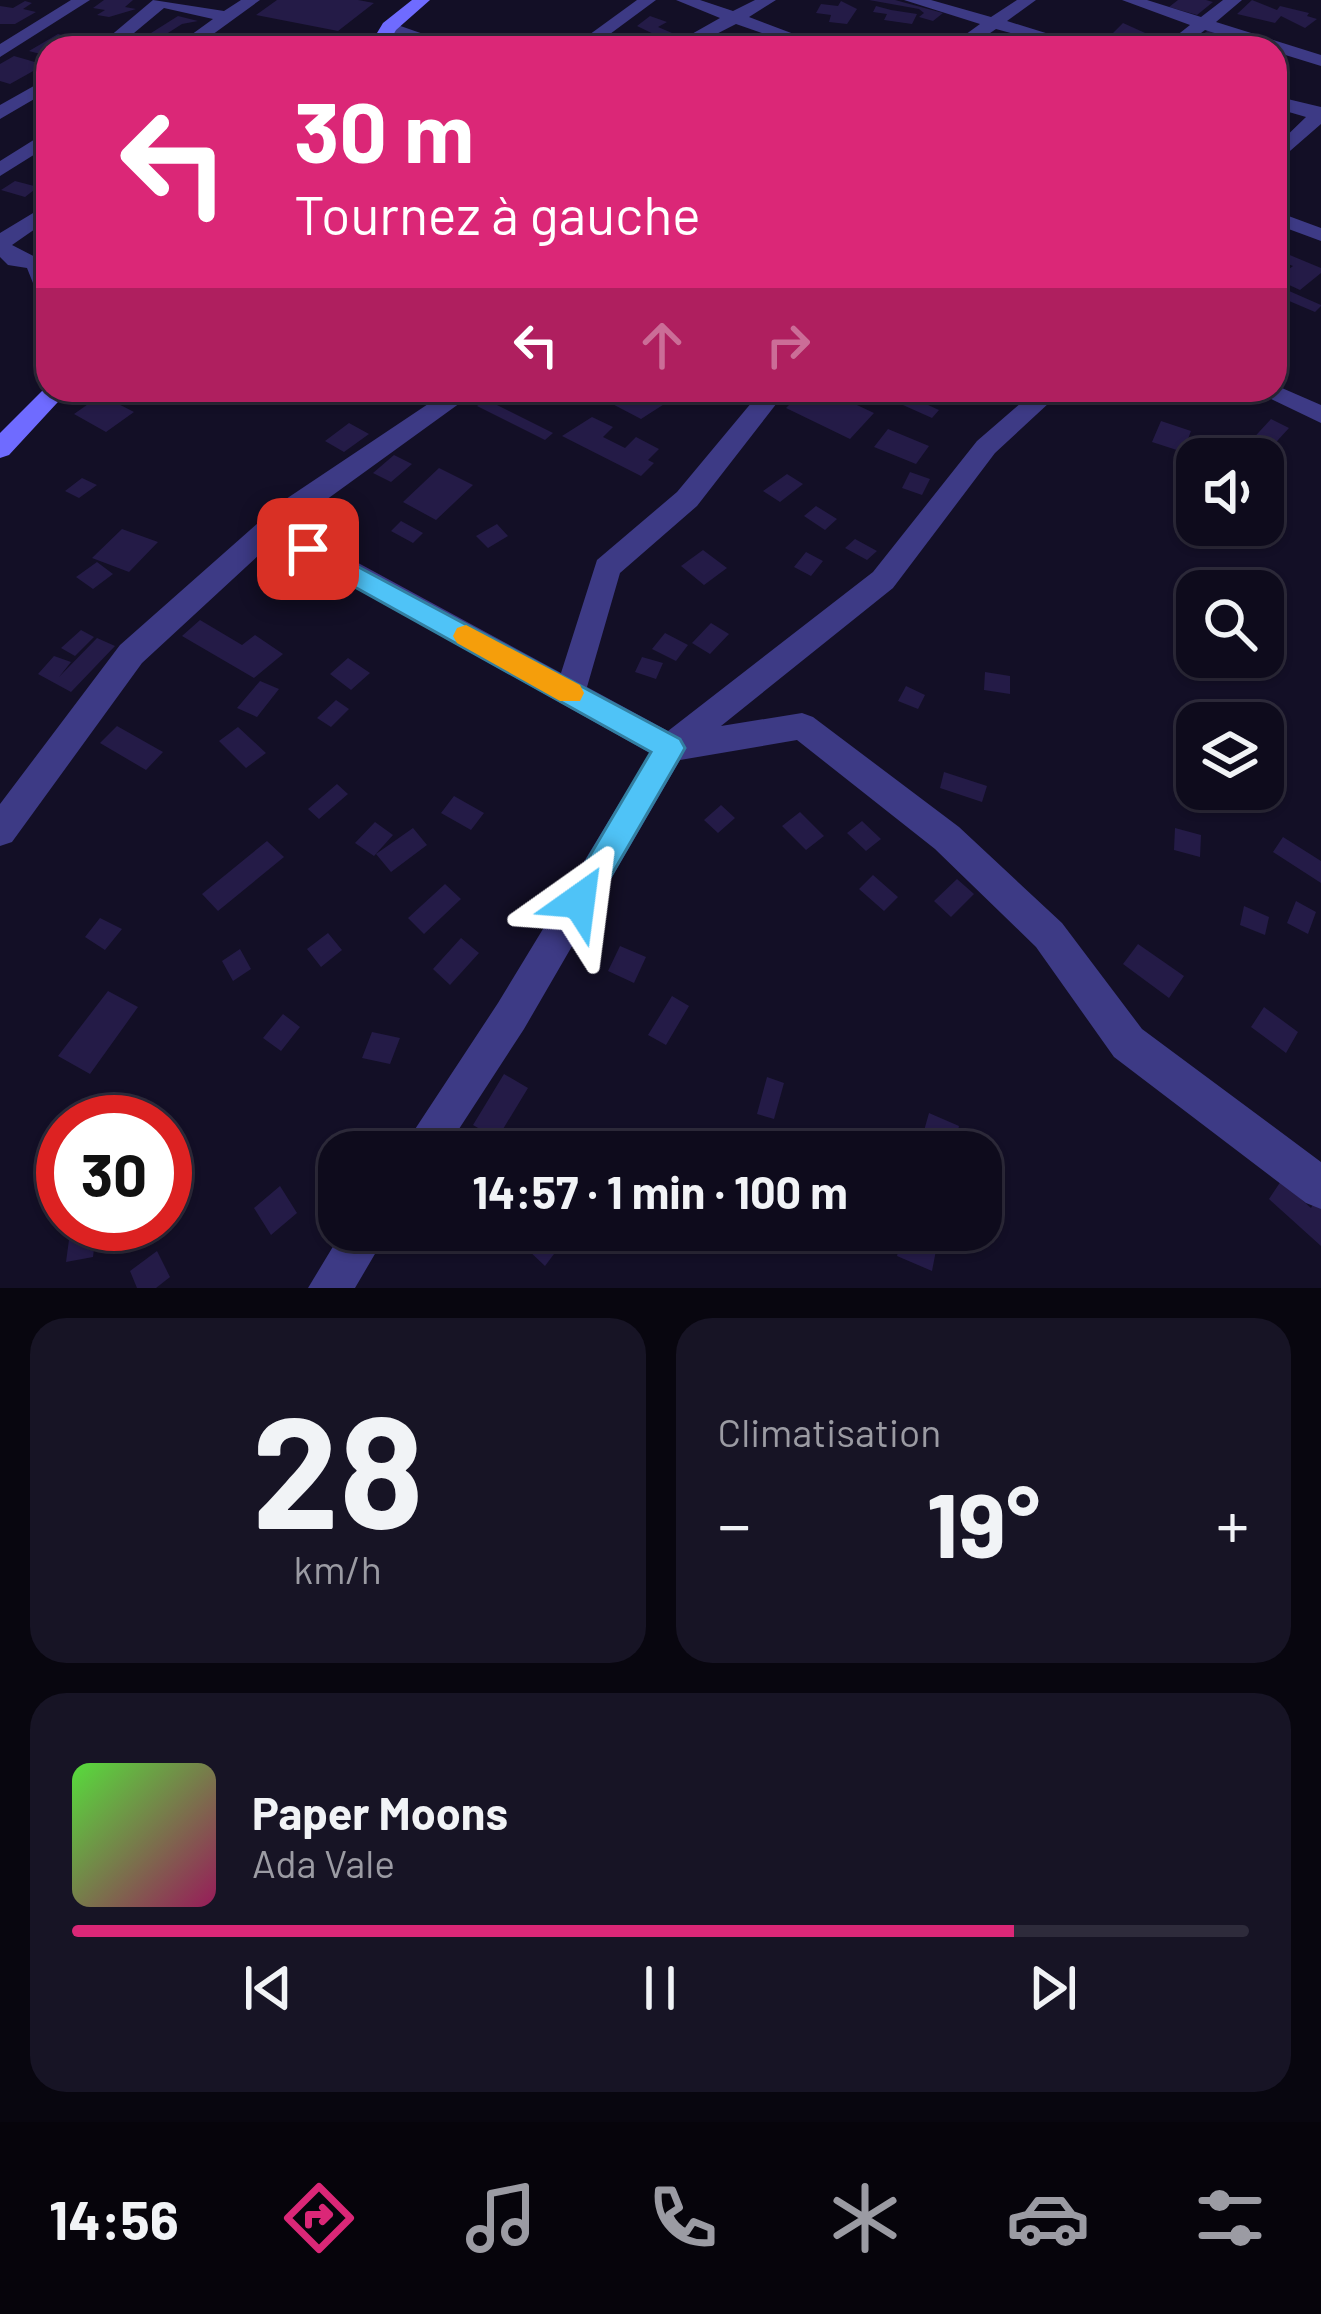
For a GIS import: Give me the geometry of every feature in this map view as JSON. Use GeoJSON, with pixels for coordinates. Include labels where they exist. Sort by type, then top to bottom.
{"type":"FeatureCollection","features":[{"type":"Feature","properties":{"kind":"street"},"geometry":{"type":"LineString","coordinates":[[0,52],[82,0]]}},
{"type":"Feature","properties":{"kind":"street"},"geometry":{"type":"LineString","coordinates":[[199,36],[252,0]]}},
{"type":"Feature","properties":{"kind":"street"},"geometry":{"type":"LineString","coordinates":[[384,36],[422,0]]}},
{"type":"Feature","properties":{"kind":"street"},"geometry":{"type":"LineString","coordinates":[[597,36],[648,0]]}},
{"type":"Feature","properties":{"kind":"street"},"geometry":{"type":"LineString","coordinates":[[684,0],[788,36]]}},
{"type":"Feature","properties":{"kind":"street"},"geometry":{"type":"LineString","coordinates":[[699,36],[768,0]]}},
{"type":"Feature","properties":{"kind":"street"},"geometry":{"type":"LineString","coordinates":[[912,0],[1043,36]]}},
{"type":"Feature","properties":{"kind":"street"},"geometry":{"type":"LineString","coordinates":[[973,36],[1028,0]]}},
{"type":"Feature","properties":{"kind":"street"},"geometry":{"type":"LineString","coordinates":[[1130,0],[1241,36]]}},
{"type":"Feature","properties":{"kind":"street"},"geometry":{"type":"LineString","coordinates":[[1186,36],[1234,0]]}},
{"type":"Feature","properties":{"kind":"street"},"geometry":{"type":"LineString","coordinates":[[123,36],[129,25],[162,1],[227,17]]}},
{"type":"Feature","properties":{"kind":"street"},"geometry":{"type":"LineString","coordinates":[[389,27],[413,36]]}},
{"type":"Feature","properties":{"kind":"street"},"geometry":{"type":"LineString","coordinates":[[1287,50],[1321,61]]}},
{"type":"Feature","properties":{"kind":"street"},"geometry":{"type":"LineString","coordinates":[[0,113],[36,90]]}},
{"type":"Feature","properties":{"kind":"street"},"geometry":{"type":"LineString","coordinates":[[1287,105],[1320,115]]}},
{"type":"Feature","properties":{"kind":"street"},"geometry":{"type":"LineString","coordinates":[[1287,147],[1320,115]]}},
{"type":"Feature","properties":{"kind":"street"},"geometry":{"type":"LineString","coordinates":[[0,123],[36,134]]}},
{"type":"Feature","properties":{"kind":"street"},"geometry":{"type":"LineString","coordinates":[[0,170],[36,145]]}},
{"type":"Feature","properties":{"kind":"street"},"geometry":{"type":"LineString","coordinates":[[36,219],[0,244],[16,260],[36,263]]}},
{"type":"Feature","properties":{"kind":"street"},"geometry":{"type":"LineString","coordinates":[[1287,222],[1321,235]]}},
{"type":"Feature","properties":{"kind":"street"},"geometry":{"type":"LineString","coordinates":[[1287,400],[1321,415]]}},
{"type":"Feature","properties":{"kind":"street"},"geometry":{"type":"LineString","coordinates":[[0,449],[45,402]]}},
{"type":"Feature","properties":{"kind":"street"},"geometry":{"type":"LineString","coordinates":[[0,831],[130,654],[293,508],[448,402]]}},
{"type":"Feature","properties":{"kind":"street"},"geometry":{"type":"LineString","coordinates":[[570,693],[608,568],[687,500],[765,402]]}},
{"type":"Feature","properties":{"kind":"street"},"geometry":{"type":"LineString","coordinates":[[434,1131],[511,1016],[670,748],[883,580],[986,447],[1037,402]]}},
{"type":"Feature","properties":{"kind":"street"},"geometry":{"type":"LineString","coordinates":[[271,528],[670,748],[802,726],[947,838],[1049,935],[1128,1043],[1321,1188]]}},
{"type":"Feature","properties":{"kind":"street"},"geometry":{"type":"LineString","coordinates":[[330,1288],[354,1251]]}},
{"type":"Feature","properties":{"kind":"building"},"geometry":{"type":"Polygon","coordinates":[[[104,0],[133,0],[125,7],[136,9],[109,17],[97,15],[105,10],[93,8],[104,0]]]}},
{"type":"Feature","properties":{"kind":"building"},"geometry":{"type":"Polygon","coordinates":[[[277,0],[374,3],[338,31],[256,15],[277,0]]]}},
{"type":"Feature","properties":{"kind":"building"},"geometry":{"type":"Polygon","coordinates":[[[869,0],[895,0],[943,13],[933,21],[919,17],[924,13],[919,9],[869,0]]]}},
{"type":"Feature","properties":{"kind":"building"},"geometry":{"type":"Polygon","coordinates":[[[1178,0],[1213,2],[1197,15],[1169,7],[1178,0]]]}},
{"type":"Feature","properties":{"kind":"building"},"geometry":{"type":"Polygon","coordinates":[[[1252,0],[1317,19],[1305,28],[1281,16],[1275,23],[1237,14],[1252,0]]]}},
{"type":"Feature","properties":{"kind":"building"},"geometry":{"type":"Polygon","coordinates":[[[25,1],[32,3],[23,9],[36,12],[15,24],[0,24],[0,6],[13,8],[25,1]]]}},
{"type":"Feature","properties":{"kind":"building"},"geometry":{"type":"Polygon","coordinates":[[[841,1],[857,9],[847,24],[829,22],[831,15],[816,13],[821,4],[838,6],[841,1]]]}},
{"type":"Feature","properties":{"kind":"building"},"geometry":{"type":"Polygon","coordinates":[[[876,6],[917,14],[912,24],[884,20],[887,14],[873,12],[876,6]]]}},
{"type":"Feature","properties":{"kind":"building"},"geometry":{"type":"Polygon","coordinates":[[[178,16],[198,21],[163,36],[146,36],[178,16]]]}},
{"type":"Feature","properties":{"kind":"building"},"geometry":{"type":"Polygon","coordinates":[[[650,16],[667,22],[658,27],[672,33],[658,36],[637,26],[650,16]]]}},
{"type":"Feature","properties":{"kind":"building"},"geometry":{"type":"Polygon","coordinates":[[[1123,23],[1152,36],[1117,36],[1112,34],[1123,23]]]}},
{"type":"Feature","properties":{"kind":"building"},"geometry":{"type":"Polygon","coordinates":[[[14,56],[36,63],[36,69],[10,84],[0,81],[0,64],[14,56]]]}},
{"type":"Feature","properties":{"kind":"building"},"geometry":{"type":"Polygon","coordinates":[[[15,181],[36,186],[25,197],[1,190],[15,181]]]}},
{"type":"Feature","properties":{"kind":"building"},"geometry":{"type":"Polygon","coordinates":[[[1287,254],[1321,268],[1321,273],[1300,290],[1287,284],[1287,271],[1293,266],[1287,264],[1287,254]]]}},
{"type":"Feature","properties":{"kind":"building"},"geometry":{"type":"Polygon","coordinates":[[[1287,290],[1321,305],[1315,312],[1287,300],[1287,290]]]}},
{"type":"Feature","properties":{"kind":"building"},"geometry":{"type":"Polygon","coordinates":[[[91,402],[115,402],[134,412],[106,432],[74,414],[91,402]]]}},
{"type":"Feature","properties":{"kind":"building"},"geometry":{"type":"Polygon","coordinates":[[[491,402],[553,433],[545,440],[477,406],[491,402]]]}},
{"type":"Feature","properties":{"kind":"building"},"geometry":{"type":"Polygon","coordinates":[[[609,402],[667,402],[641,419],[609,402]]]}},
{"type":"Feature","properties":{"kind":"building"},"geometry":{"type":"Polygon","coordinates":[[[792,402],[850,402],[874,413],[850,439],[786,408],[792,402]]]}},
{"type":"Feature","properties":{"kind":"building"},"geometry":{"type":"Polygon","coordinates":[[[896,402],[922,402],[939,410],[932,418],[896,402]]]}},
{"type":"Feature","properties":{"kind":"building"},"geometry":{"type":"Polygon","coordinates":[[[592,417],[613,427],[603,437],[625,448],[636,437],[659,449],[648,460],[654,463],[641,476],[562,436],[592,417]]]}},
{"type":"Feature","properties":{"kind":"building"},"geometry":{"type":"Polygon","coordinates":[[[1271,419],[1289,428],[1280,438],[1254,438],[1271,419]]]}},
{"type":"Feature","properties":{"kind":"building"},"geometry":{"type":"Polygon","coordinates":[[[1161,421],[1191,431],[1188,438],[1176,438],[1176,450],[1152,442],[1161,421]]]}},
{"type":"Feature","properties":{"kind":"building"},"geometry":{"type":"Polygon","coordinates":[[[349,423],[369,434],[344,452],[325,441],[349,423]]]}},
{"type":"Feature","properties":{"kind":"building"},"geometry":{"type":"Polygon","coordinates":[[[888,429],[929,446],[916,464],[874,447],[888,429]]]}},
{"type":"Feature","properties":{"kind":"building"},"geometry":{"type":"Polygon","coordinates":[[[394,455],[412,464],[391,482],[373,473],[394,455]]]}},
{"type":"Feature","properties":{"kind":"building"},"geometry":{"type":"Polygon","coordinates":[[[439,468],[473,485],[436,520],[403,502],[439,468]]]}},
{"type":"Feature","properties":{"kind":"building"},"geometry":{"type":"Polygon","coordinates":[[[910,472],[930,479],[922,495],[902,488],[910,472]]]}},
{"type":"Feature","properties":{"kind":"building"},"geometry":{"type":"Polygon","coordinates":[[[787,474],[803,484],[780,502],[763,491],[787,474]]]}},
{"type":"Feature","properties":{"kind":"building"},"geometry":{"type":"Polygon","coordinates":[[[82,478],[97,485],[79,498],[65,491],[82,478]]]}},
{"type":"Feature","properties":{"kind":"building"},"geometry":{"type":"Polygon","coordinates":[[[816,506],[837,519],[825,530],[804,516],[816,506]]]}},
{"type":"Feature","properties":{"kind":"building"},"geometry":{"type":"Polygon","coordinates":[[[401,521],[423,533],[413,543],[391,531],[401,521]]]}},
{"type":"Feature","properties":{"kind":"building"},"geometry":{"type":"Polygon","coordinates":[[[497,524],[508,536],[488,548],[476,536],[497,524]]]}},
{"type":"Feature","properties":{"kind":"building"},"geometry":{"type":"Polygon","coordinates":[[[122,529],[158,542],[129,572],[92,558],[122,529]]]}},
{"type":"Feature","properties":{"kind":"building"},"geometry":{"type":"Polygon","coordinates":[[[855,539],[877,551],[867,560],[845,548],[855,539]]]}},
{"type":"Feature","properties":{"kind":"building"},"geometry":{"type":"Polygon","coordinates":[[[703,550],[727,568],[704,585],[681,566],[703,550]]]}},
{"type":"Feature","properties":{"kind":"building"},"geometry":{"type":"Polygon","coordinates":[[[806,552],[823,561],[811,576],[794,567],[806,552]]]}},
{"type":"Feature","properties":{"kind":"building"},"geometry":{"type":"Polygon","coordinates":[[[97,562],[113,574],[93,589],[76,577],[97,562]]]}},
{"type":"Feature","properties":{"kind":"building"},"geometry":{"type":"Polygon","coordinates":[[[200,620],[242,645],[255,635],[283,654],[254,678],[182,636],[200,620]]]}},
{"type":"Feature","properties":{"kind":"building"},"geometry":{"type":"Polygon","coordinates":[[[711,623],[729,634],[710,654],[692,643],[711,623]]]}},
{"type":"Feature","properties":{"kind":"building"},"geometry":{"type":"Polygon","coordinates":[[[81,630],[94,637],[75,656],[61,648],[81,630]]]}},
{"type":"Feature","properties":{"kind":"building"},"geometry":{"type":"Polygon","coordinates":[[[665,633],[688,645],[676,661],[652,649],[665,633]]]}},
{"type":"Feature","properties":{"kind":"building"},"geometry":{"type":"Polygon","coordinates":[[[97,638],[115,646],[71,692],[38,674],[54,656],[71,662],[59,677],[97,638]]]}},
{"type":"Feature","properties":{"kind":"building"},"geometry":{"type":"Polygon","coordinates":[[[642,657],[663,663],[656,679],[635,672],[642,657]]]}},
{"type":"Feature","properties":{"kind":"building"},"geometry":{"type":"Polygon","coordinates":[[[348,658],[370,673],[351,690],[330,674],[348,658]]]}},
{"type":"Feature","properties":{"kind":"building"},"geometry":{"type":"Polygon","coordinates":[[[985,672],[1010,676],[1010,694],[984,690],[985,672]]]}},
{"type":"Feature","properties":{"kind":"building"},"geometry":{"type":"Polygon","coordinates":[[[260,681],[279,689],[257,717],[237,708],[260,681]]]}},
{"type":"Feature","properties":{"kind":"building"},"geometry":{"type":"Polygon","coordinates":[[[906,686],[925,695],[918,709],[898,701],[906,686]]]}},
{"type":"Feature","properties":{"kind":"building"},"geometry":{"type":"Polygon","coordinates":[[[336,700],[349,709],[331,727],[317,718],[336,700]]]}},
{"type":"Feature","properties":{"kind":"building"},"geometry":{"type":"Polygon","coordinates":[[[117,726],[163,752],[146,770],[100,743],[117,726]]]}},
{"type":"Feature","properties":{"kind":"building"},"geometry":{"type":"Polygon","coordinates":[[[238,727],[266,753],[246,768],[219,741],[238,727]]]}},
{"type":"Feature","properties":{"kind":"building"},"geometry":{"type":"Polygon","coordinates":[[[944,772],[987,786],[982,802],[940,788],[944,772]]]}},
{"type":"Feature","properties":{"kind":"building"},"geometry":{"type":"Polygon","coordinates":[[[337,784],[348,794],[319,819],[308,809],[337,784]]]}},
{"type":"Feature","properties":{"kind":"building"},"geometry":{"type":"Polygon","coordinates":[[[454,796],[484,813],[471,830],[441,813],[454,796]]]}},
{"type":"Feature","properties":{"kind":"building"},"geometry":{"type":"Polygon","coordinates":[[[721,805],[735,818],[718,833],[704,820],[721,805]]]}},
{"type":"Feature","properties":{"kind":"building"},"geometry":{"type":"Polygon","coordinates":[[[800,812],[824,836],[806,850],[782,826],[800,812]]]}},
{"type":"Feature","properties":{"kind":"building"},"geometry":{"type":"Polygon","coordinates":[[[862,821],[881,839],[866,851],[847,833],[862,821]]]}},
{"type":"Feature","properties":{"kind":"building"},"geometry":{"type":"Polygon","coordinates":[[[375,822],[393,835],[374,856],[355,843],[375,822]]]}},
{"type":"Feature","properties":{"kind":"building"},"geometry":{"type":"Polygon","coordinates":[[[413,828],[427,845],[391,872],[376,854],[413,828]]]}},
{"type":"Feature","properties":{"kind":"building"},"geometry":{"type":"Polygon","coordinates":[[[1175,828],[1201,835],[1200,857],[1174,850],[1175,828]]]}},
{"type":"Feature","properties":{"kind":"building"},"geometry":{"type":"Polygon","coordinates":[[[1283,837],[1321,861],[1321,883],[1273,852],[1283,837]]]}},
{"type":"Feature","properties":{"kind":"building"},"geometry":{"type":"Polygon","coordinates":[[[267,841],[284,857],[218,911],[202,894],[267,841]]]}},
{"type":"Feature","properties":{"kind":"building"},"geometry":{"type":"Polygon","coordinates":[[[873,875],[898,897],[884,911],[859,889],[873,875]]]}},
{"type":"Feature","properties":{"kind":"building"},"geometry":{"type":"Polygon","coordinates":[[[957,879],[974,894],[951,917],[934,901],[957,879]]]}},
{"type":"Feature","properties":{"kind":"building"},"geometry":{"type":"Polygon","coordinates":[[[445,884],[461,899],[424,934],[408,918],[445,884]]]}},
{"type":"Feature","properties":{"kind":"building"},"geometry":{"type":"Polygon","coordinates":[[[1296,901],[1316,912],[1308,934],[1287,923],[1296,901]]]}},
{"type":"Feature","properties":{"kind":"building"},"geometry":{"type":"Polygon","coordinates":[[[1244,906],[1269,917],[1265,935],[1240,925],[1244,906]]]}},
{"type":"Feature","properties":{"kind":"building"},"geometry":{"type":"Polygon","coordinates":[[[100,918],[122,929],[105,950],[85,937],[100,918]]]}},
{"type":"Feature","properties":{"kind":"building"},"geometry":{"type":"Polygon","coordinates":[[[328,933],[342,950],[321,967],[307,949],[328,933]]]}},
{"type":"Feature","properties":{"kind":"building"},"geometry":{"type":"Polygon","coordinates":[[[461,938],[479,953],[450,985],[433,969],[461,938]]]}},
{"type":"Feature","properties":{"kind":"building"},"geometry":{"type":"Polygon","coordinates":[[[1138,944],[1184,976],[1169,998],[1123,964],[1138,944]]]}},
{"type":"Feature","properties":{"kind":"building"},"geometry":{"type":"Polygon","coordinates":[[[620,946],[646,957],[634,983],[608,971],[620,946]]]}},
{"type":"Feature","properties":{"kind":"building"},"geometry":{"type":"Polygon","coordinates":[[[240,949],[251,969],[233,981],[222,961],[240,949]]]}},
{"type":"Feature","properties":{"kind":"building"},"geometry":{"type":"Polygon","coordinates":[[[108,991],[138,1007],[90,1074],[58,1056],[108,991]]]}},
{"type":"Feature","properties":{"kind":"building"},"geometry":{"type":"Polygon","coordinates":[[[672,996],[689,1006],[666,1045],[648,1035],[672,996]]]}},
{"type":"Feature","properties":{"kind":"building"},"geometry":{"type":"Polygon","coordinates":[[[1264,1007],[1298,1032],[1286,1053],[1251,1027],[1264,1007]]]}},
{"type":"Feature","properties":{"kind":"building"},"geometry":{"type":"Polygon","coordinates":[[[283,1014],[300,1027],[281,1051],[263,1038],[283,1014]]]}},
{"type":"Feature","properties":{"kind":"building"},"geometry":{"type":"Polygon","coordinates":[[[372,1032],[400,1038],[390,1064],[362,1058],[372,1032]]]}},
{"type":"Feature","properties":{"kind":"building"},"geometry":{"type":"Polygon","coordinates":[[[504,1074],[528,1088],[502,1131],[483,1131],[473,1125],[504,1074]]]}},
{"type":"Feature","properties":{"kind":"building"},"geometry":{"type":"Polygon","coordinates":[[[767,1077],[784,1083],[774,1119],[757,1114],[767,1077]]]}},
{"type":"Feature","properties":{"kind":"building"},"geometry":{"type":"Polygon","coordinates":[[[929,1113],[959,1126],[958,1131],[924,1131],[929,1113]]]}},
{"type":"Feature","properties":{"kind":"building"},"geometry":{"type":"Polygon","coordinates":[[[1281,1181],[1311,1208],[1316,1199],[1321,1203],[1321,1246],[1269,1199],[1281,1181]]]}},
{"type":"Feature","properties":{"kind":"building"},"geometry":{"type":"Polygon","coordinates":[[[280,1186],[297,1213],[271,1235],[254,1208],[280,1186]]]}},
{"type":"Feature","properties":{"kind":"building"},"geometry":{"type":"Polygon","coordinates":[[[67,1251],[94,1251],[93,1257],[66,1262],[67,1251]]]}},
{"type":"Feature","properties":{"kind":"building"},"geometry":{"type":"Polygon","coordinates":[[[157,1251],[170,1277],[156,1288],[137,1288],[130,1271],[157,1251]]]}},
{"type":"Feature","properties":{"kind":"building"},"geometry":{"type":"Polygon","coordinates":[[[529,1251],[556,1251],[545,1266],[529,1251]]]}},
{"type":"Feature","properties":{"kind":"building"},"geometry":{"type":"Polygon","coordinates":[[[898,1251],[936,1251],[932,1271],[897,1256],[898,1251]]]}},
{"type":"Feature","properties":{"kind":"slow traffic"},"geometry":{"type":"LineString","coordinates":[[466,636],[570,693]]}},
{"type":"Feature","properties":{"kind":"route"},"geometry":{"type":"LineString","coordinates":[[308,549],[670,748],[579,901]]}}]}
